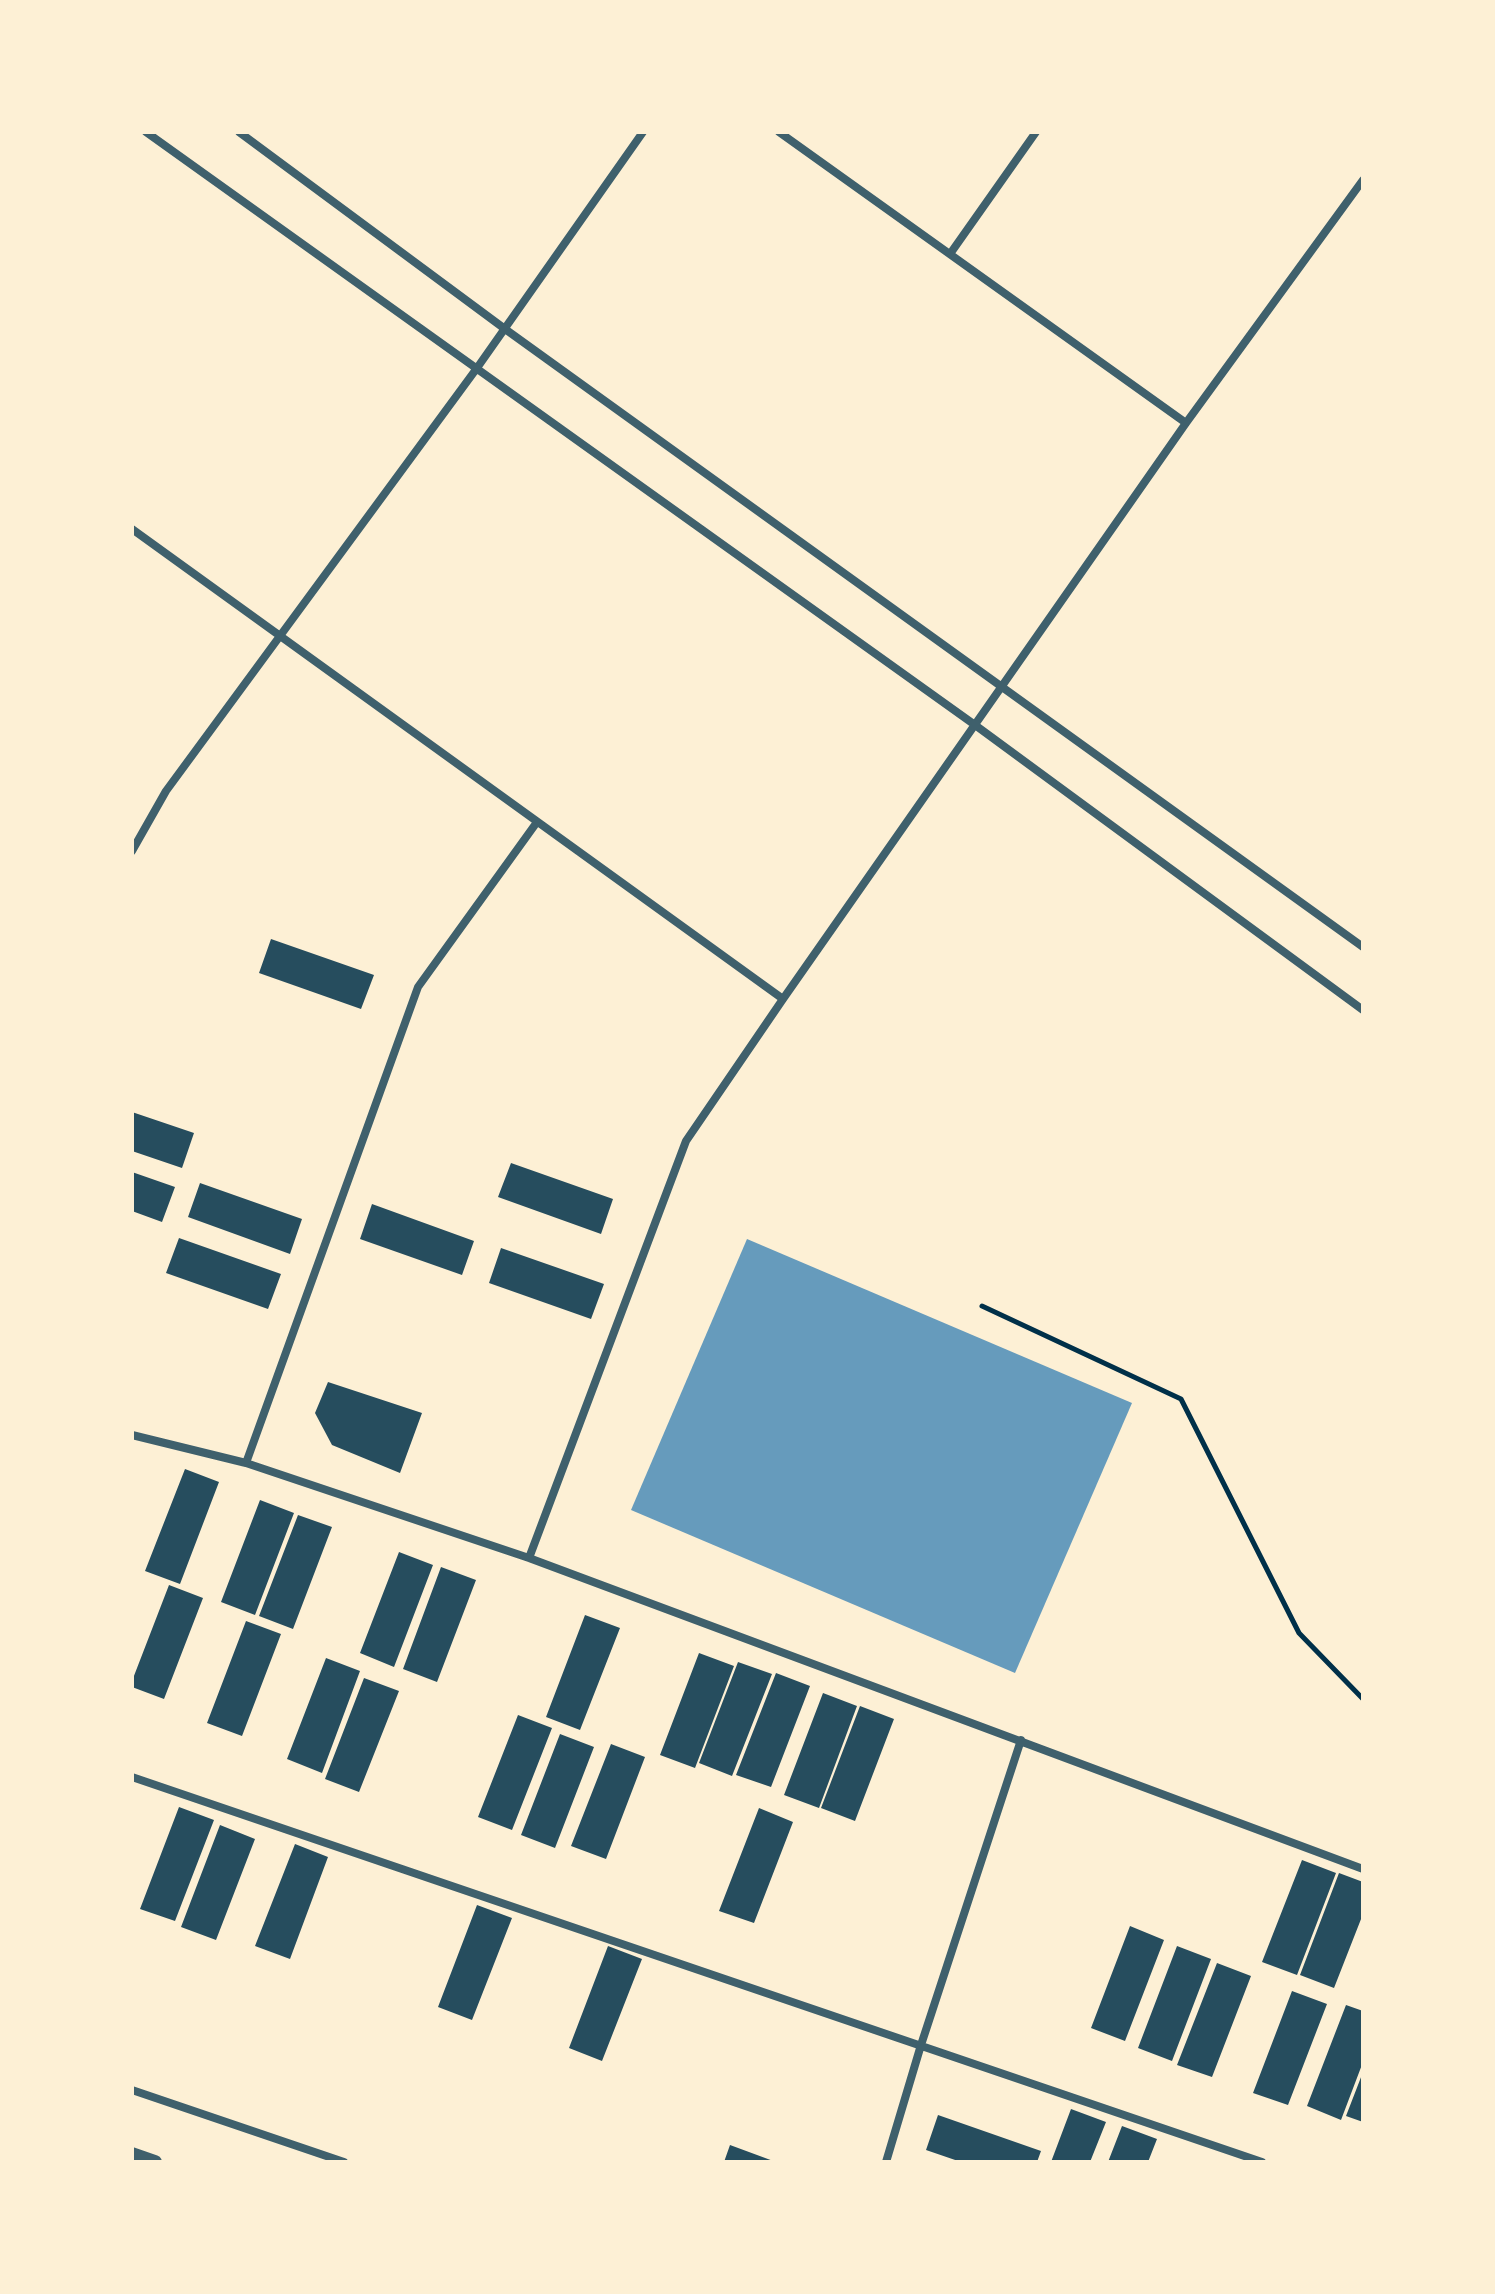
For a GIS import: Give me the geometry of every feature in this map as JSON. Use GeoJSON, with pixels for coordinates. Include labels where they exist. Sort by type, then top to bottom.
{"type":"FeatureCollection","features":[{"type":"Feature","properties":{"kind":"street"},"geometry":{"type":"LineString","coordinates":[[146,132],[975,725],[1363,1010]]}},
{"type":"Feature","properties":{"kind":"street"},"geometry":{"type":"LineString","coordinates":[[239,132],[505,329],[1363,947]]}},
{"type":"Feature","properties":{"kind":"street"},"geometry":{"type":"LineString","coordinates":[[132,851],[166,791],[477,368],[643,132]]}},
{"type":"Feature","properties":{"kind":"street"},"geometry":{"type":"LineString","coordinates":[[779,132],[1186,423]]}},
{"type":"Feature","properties":{"kind":"street"},"geometry":{"type":"LineString","coordinates":[[950,254],[1036,132]]}},
{"type":"Feature","properties":{"kind":"street"},"geometry":{"type":"LineString","coordinates":[[529,1558],[686,1141],[1186,423],[1363,180]]}},
{"type":"Feature","properties":{"kind":"street"},"geometry":{"type":"LineString","coordinates":[[132,529],[783,999]]}},
{"type":"Feature","properties":{"kind":"street"},"geometry":{"type":"LineString","coordinates":[[246,1463],[418,987],[537,822]]}},
{"type":"Feature","properties":{"kind":"street"},"geometry":{"type":"LineString","coordinates":[[132,1435],[246,1463],[529,1558],[1363,1869]]}},
{"type":"Feature","properties":{"kind":"street"},"geometry":{"type":"LineString","coordinates":[[886,2162],[1021,1740]]}},
{"type":"Feature","properties":{"kind":"street"},"geometry":{"type":"LineString","coordinates":[[132,1777],[1262,2162]]}},
{"type":"Feature","properties":{"kind":"street"},"geometry":{"type":"LineString","coordinates":[[132,2090],[344,2162]]}},
{"type":"Feature","properties":{"kind":"street"},"geometry":{"type":"LineString","coordinates":[[132,2154],[155,2162]]}},
{"type":"Feature","properties":{"kind":"path"},"geometry":{"type":"LineString","coordinates":[[982,1306],[1181,1399],[1299,1633],[1363,1699]]}},
{"type":"Feature","properties":{"kind":"water"},"geometry":{"type":"Polygon","coordinates":[[[747,1239],[1132,1403],[1015,1673],[631,1510],[747,1239]]]}},
{"type":"Feature","properties":{"kind":"building"},"geometry":{"type":"Polygon","coordinates":[[[271,939],[374,975],[361,1009],[259,973],[271,939]]]}},
{"type":"Feature","properties":{"kind":"building"},"geometry":{"type":"Polygon","coordinates":[[[132,1112],[194,1133],[182,1168],[132,1151],[132,1112]]]}},
{"type":"Feature","properties":{"kind":"building"},"geometry":{"type":"Polygon","coordinates":[[[511,1163],[613,1199],[601,1234],[498,1197],[511,1163]]]}},
{"type":"Feature","properties":{"kind":"building"},"geometry":{"type":"Polygon","coordinates":[[[132,1172],[175,1187],[162,1222],[132,1211],[132,1172]]]}},
{"type":"Feature","properties":{"kind":"building"},"geometry":{"type":"Polygon","coordinates":[[[200,1183],[302,1219],[290,1254],[188,1217],[200,1183]]]}},
{"type":"Feature","properties":{"kind":"building"},"geometry":{"type":"Polygon","coordinates":[[[372,1204],[474,1241],[462,1275],[360,1239],[372,1204]]]}},
{"type":"Feature","properties":{"kind":"building"},"geometry":{"type":"Polygon","coordinates":[[[179,1238],[281,1274],[268,1309],[166,1273],[179,1238]]]}},
{"type":"Feature","properties":{"kind":"building"},"geometry":{"type":"Polygon","coordinates":[[[501,1248],[604,1284],[591,1319],[489,1283],[501,1248]]]}},
{"type":"Feature","properties":{"kind":"building"},"geometry":{"type":"Polygon","coordinates":[[[328,1382],[422,1413],[400,1473],[332,1445],[315,1413],[328,1382]]]}},
{"type":"Feature","properties":{"kind":"building"},"geometry":{"type":"Polygon","coordinates":[[[185,1469],[219,1482],[180,1584],[145,1571],[185,1469]]]}},
{"type":"Feature","properties":{"kind":"building"},"geometry":{"type":"Polygon","coordinates":[[[260,1500],[294,1513],[255,1615],[221,1602],[260,1500]]]}},
{"type":"Feature","properties":{"kind":"building"},"geometry":{"type":"Polygon","coordinates":[[[298,1515],[332,1527],[293,1629],[259,1616],[298,1515]]]}},
{"type":"Feature","properties":{"kind":"building"},"geometry":{"type":"Polygon","coordinates":[[[399,1552],[433,1565],[394,1667],[360,1653],[399,1552]]]}},
{"type":"Feature","properties":{"kind":"building"},"geometry":{"type":"Polygon","coordinates":[[[441,1567],[476,1580],[437,1682],[403,1669],[441,1567]]]}},
{"type":"Feature","properties":{"kind":"building"},"geometry":{"type":"Polygon","coordinates":[[[169,1585],[203,1598],[164,1699],[132,1687],[132,1681],[169,1585]]]}},
{"type":"Feature","properties":{"kind":"building"},"geometry":{"type":"Polygon","coordinates":[[[585,1615],[620,1628],[580,1730],[546,1717],[585,1615]]]}},
{"type":"Feature","properties":{"kind":"building"},"geometry":{"type":"Polygon","coordinates":[[[246,1621],[281,1634],[242,1736],[207,1723],[246,1621]]]}},
{"type":"Feature","properties":{"kind":"building"},"geometry":{"type":"Polygon","coordinates":[[[699,1653],[734,1666],[695,1768],[660,1755],[699,1653]]]}},
{"type":"Feature","properties":{"kind":"building"},"geometry":{"type":"Polygon","coordinates":[[[326,1658],[360,1671],[322,1773],[287,1759],[326,1658]]]}},
{"type":"Feature","properties":{"kind":"building"},"geometry":{"type":"Polygon","coordinates":[[[738,1662],[772,1674],[732,1776],[699,1763],[738,1662]]]}},
{"type":"Feature","properties":{"kind":"building"},"geometry":{"type":"Polygon","coordinates":[[[776,1673],[810,1686],[771,1787],[736,1775],[776,1673]]]}},
{"type":"Feature","properties":{"kind":"building"},"geometry":{"type":"Polygon","coordinates":[[[364,1678],[399,1691],[359,1792],[325,1779],[364,1678]]]}},
{"type":"Feature","properties":{"kind":"building"},"geometry":{"type":"Polygon","coordinates":[[[823,1693],[857,1706],[819,1808],[784,1795],[823,1693]]]}},
{"type":"Feature","properties":{"kind":"building"},"geometry":{"type":"Polygon","coordinates":[[[860,1706],[894,1719],[855,1821],[821,1808],[860,1706]]]}},
{"type":"Feature","properties":{"kind":"building"},"geometry":{"type":"Polygon","coordinates":[[[518,1715],[552,1728],[512,1830],[478,1817],[518,1715]]]}},
{"type":"Feature","properties":{"kind":"building"},"geometry":{"type":"Polygon","coordinates":[[[560,1734],[594,1747],[555,1848],[521,1835],[560,1734]]]}},
{"type":"Feature","properties":{"kind":"building"},"geometry":{"type":"Polygon","coordinates":[[[611,1744],[645,1757],[606,1859],[571,1846],[611,1744]]]}},
{"type":"Feature","properties":{"kind":"building"},"geometry":{"type":"Polygon","coordinates":[[[179,1807],[214,1820],[175,1921],[140,1909],[179,1807]]]}},
{"type":"Feature","properties":{"kind":"building"},"geometry":{"type":"Polygon","coordinates":[[[759,1808],[793,1822],[754,1923],[719,1911],[759,1808]]]}},
{"type":"Feature","properties":{"kind":"building"},"geometry":{"type":"Polygon","coordinates":[[[220,1825],[255,1839],[216,1940],[181,1927],[220,1825]]]}},
{"type":"Feature","properties":{"kind":"building"},"geometry":{"type":"Polygon","coordinates":[[[295,1844],[328,1857],[290,1959],[255,1946],[295,1844]]]}},
{"type":"Feature","properties":{"kind":"building"},"geometry":{"type":"Polygon","coordinates":[[[1302,1860],[1336,1873],[1297,1975],[1262,1962],[1302,1860]]]}},
{"type":"Feature","properties":{"kind":"building"},"geometry":{"type":"Polygon","coordinates":[[[1339,1873],[1363,1882],[1363,1914],[1334,1988],[1300,1975],[1339,1873]]]}},
{"type":"Feature","properties":{"kind":"building"},"geometry":{"type":"Polygon","coordinates":[[[477,1905],[512,1918],[472,2020],[438,2007],[477,1905]]]}},
{"type":"Feature","properties":{"kind":"building"},"geometry":{"type":"Polygon","coordinates":[[[1130,1926],[1164,1940],[1125,2041],[1091,2028],[1130,1926]]]}},
{"type":"Feature","properties":{"kind":"building"},"geometry":{"type":"Polygon","coordinates":[[[608,1946],[642,1959],[602,2061],[569,2048],[608,1946]]]}},
{"type":"Feature","properties":{"kind":"building"},"geometry":{"type":"Polygon","coordinates":[[[1177,1946],[1211,1959],[1172,2061],[1138,2048],[1177,1946]]]}},
{"type":"Feature","properties":{"kind":"building"},"geometry":{"type":"Polygon","coordinates":[[[1217,1963],[1251,1976],[1212,2077],[1177,2065],[1217,1963]]]}},
{"type":"Feature","properties":{"kind":"building"},"geometry":{"type":"Polygon","coordinates":[[[1292,1991],[1327,2004],[1288,2105],[1253,2093],[1292,1991]]]}},
{"type":"Feature","properties":{"kind":"building"},"geometry":{"type":"Polygon","coordinates":[[[1346,2005],[1363,2011],[1363,2062],[1341,2120],[1307,2106],[1346,2005]]]}},
{"type":"Feature","properties":{"kind":"building"},"geometry":{"type":"Polygon","coordinates":[[[1363,2072],[1363,2122],[1346,2116],[1363,2072]]]}},
{"type":"Feature","properties":{"kind":"building"},"geometry":{"type":"Polygon","coordinates":[[[1071,2109],[1106,2122],[1090,2162],[1051,2162],[1071,2109]]]}},
{"type":"Feature","properties":{"kind":"building"},"geometry":{"type":"Polygon","coordinates":[[[938,2115],[1041,2151],[1037,2162],[961,2162],[926,2150],[938,2115]]]}},
{"type":"Feature","properties":{"kind":"building"},"geometry":{"type":"Polygon","coordinates":[[[1122,2126],[1157,2139],[1148,2162],[1108,2162],[1122,2126]]]}},
{"type":"Feature","properties":{"kind":"building"},"geometry":{"type":"Polygon","coordinates":[[[730,2145],[776,2162],[724,2162],[730,2145]]]}}]}
